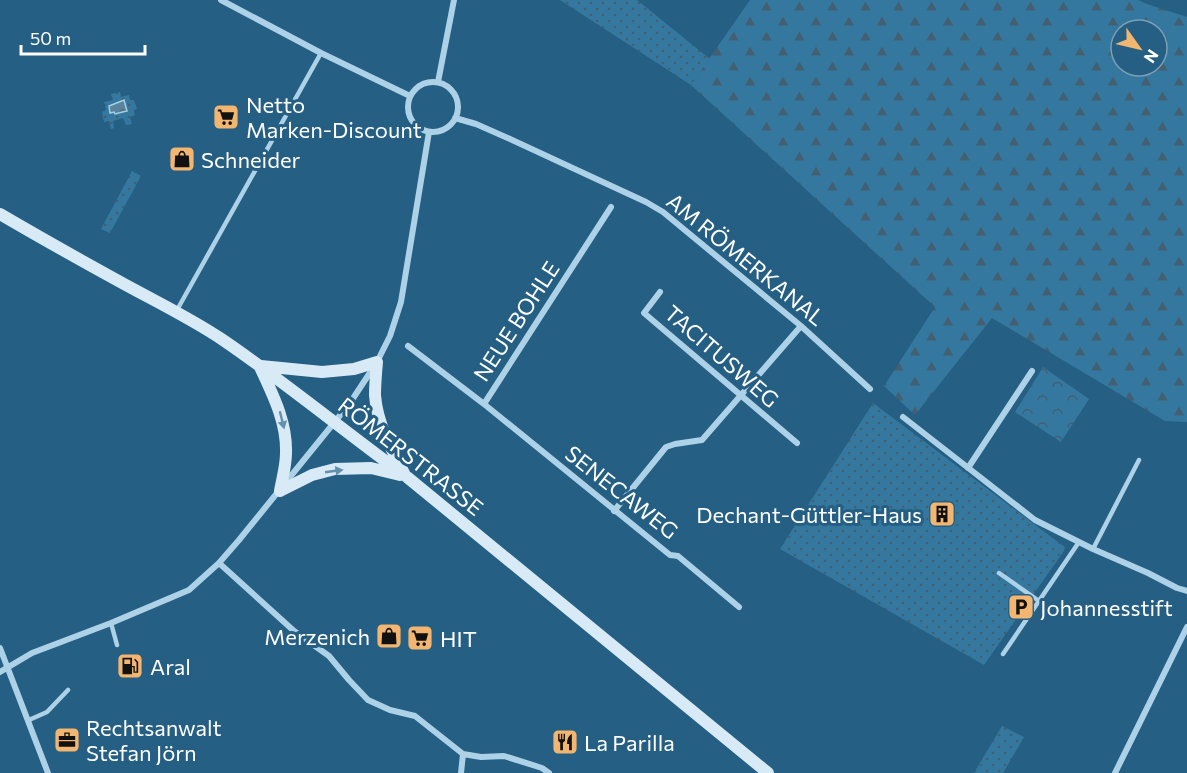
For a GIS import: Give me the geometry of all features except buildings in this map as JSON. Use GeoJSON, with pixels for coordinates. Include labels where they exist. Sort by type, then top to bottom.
{"type":"FeatureCollection","features":[{"type":"Feature","properties":{"kind":"main road","name":"RÖMERSTRASSE"},"geometry":{"type":"LineString","coordinates":[[0,214],[176,312],[260,366],[406,477],[768,773]]}},
{"type":"Feature","properties":{"kind":"main road"},"geometry":{"type":"LineString","coordinates":[[260,366],[322,372],[354,369],[377,362],[375,395],[380,420],[393,453],[406,477]]}},
{"type":"Feature","properties":{"kind":"main road"},"geometry":{"type":"LineString","coordinates":[[260,366],[278,404],[284,423],[286,454],[280,491]]}},
{"type":"Feature","properties":{"kind":"main road"},"geometry":{"type":"LineString","coordinates":[[280,491],[312,475],[335,470],[371,468],[406,477]]}},
{"type":"Feature","properties":{"kind":"street"},"geometry":{"type":"LineString","coordinates":[[221,0],[321,53],[410,96]]}},
{"type":"Feature","properties":{"kind":"street"},"geometry":{"type":"LineString","coordinates":[[438,82],[454,0]]}},
{"type":"Feature","properties":{"kind":"street"},"geometry":{"type":"LineString","coordinates":[[438,82],[451,90],[458,103],[458,111],[447,127],[436,132],[429,132],[422,130],[411,119],[408,104],[415,89],[422,84],[438,82]]}},
{"type":"Feature","properties":{"kind":"street","name":"AM RÖMERKANAL"},"geometry":{"type":"LineString","coordinates":[[455,118],[476,124],[510,139],[663,212],[801,326],[870,389]]}},
{"type":"Feature","properties":{"kind":"street"},"geometry":{"type":"LineString","coordinates":[[0,672],[32,653],[189,590],[219,563],[280,491],[356,395],[390,336],[402,302],[429,132]]}},
{"type":"Feature","properties":{"kind":"street","name":"NEUE BOHLE"},"geometry":{"type":"LineString","coordinates":[[408,346],[484,404],[611,207]]}},
{"type":"Feature","properties":{"kind":"street","name":"TACITUSWEG"},"geometry":{"type":"LineString","coordinates":[[660,292],[644,313],[797,444]]}},
{"type":"Feature","properties":{"kind":"street"},"geometry":{"type":"LineString","coordinates":[[614,511],[666,447],[702,440],[801,326]]}},
{"type":"Feature","properties":{"kind":"street"},"geometry":{"type":"LineString","coordinates":[[968,468],[1032,370]]}},
{"type":"Feature","properties":{"kind":"street","name":"SENECAWEG"},"geometry":{"type":"LineString","coordinates":[[484,404],[614,511],[670,555],[678,556],[739,607]]}},
{"type":"Feature","properties":{"kind":"street"},"geometry":{"type":"LineString","coordinates":[[903,417],[1035,520],[1187,591]]}},
{"type":"Feature","properties":{"kind":"street"},"geometry":{"type":"LineString","coordinates":[[219,563],[294,631],[329,656],[368,700],[390,710],[415,716],[463,754],[481,757],[504,756],[542,768],[549,773]]}},
{"type":"Feature","properties":{"kind":"street"},"geometry":{"type":"LineString","coordinates":[[1115,773],[1187,627]]}},
{"type":"Feature","properties":{"kind":"street"},"geometry":{"type":"LineString","coordinates":[[0,648],[48,773]]}},
{"type":"Feature","properties":{"kind":"street"},"geometry":{"type":"LineString","coordinates":[[461,773],[463,754]]}},
{"type":"Feature","properties":{"kind":"lane"},"geometry":{"type":"LineString","coordinates":[[176,312],[321,53]]}},
{"type":"Feature","properties":{"kind":"lane"},"geometry":{"type":"LineString","coordinates":[[1093,549],[1139,460]]}},
{"type":"Feature","properties":{"kind":"lane"},"geometry":{"type":"LineString","coordinates":[[1003,654],[1079,542]]}},
{"type":"Feature","properties":{"kind":"lane"},"geometry":{"type":"LineString","coordinates":[[999,573],[1039,601]]}},
{"type":"Feature","properties":{"kind":"lane"},"geometry":{"type":"LineString","coordinates":[[111,623],[117,645]]}},
{"type":"Feature","properties":{"kind":"lane"},"geometry":{"type":"LineString","coordinates":[[29,720],[47,712],[68,690]]}},
{"type":"Feature","properties":{"kind":"green space"},"geometry":{"type":"Polygon","coordinates":[[[560,0],[637,0],[710,59],[691,85],[560,0]]]}},
{"type":"Feature","properties":{"kind":"green space"},"geometry":{"type":"Polygon","coordinates":[[[750,0],[1138,0],[1187,17],[1187,422],[1165,421],[992,318],[915,415],[884,386],[935,307],[691,85],[750,0]]]}},
{"type":"Feature","properties":{"kind":"green space"},"geometry":{"type":"Polygon","coordinates":[[[120,92],[121,97],[129,95],[130,100],[134,100],[137,109],[134,110],[135,115],[130,117],[132,124],[126,125],[123,118],[113,121],[114,128],[111,129],[109,121],[104,122],[102,112],[106,110],[104,102],[113,100],[111,94],[120,92]]]}},
{"type":"Feature","properties":{"kind":"green space"},"geometry":{"type":"Polygon","coordinates":[[[132,171],[141,176],[110,233],[101,229],[132,171]]]}},
{"type":"Feature","properties":{"kind":"green space"},"geometry":{"type":"Polygon","coordinates":[[[1043,367],[1089,399],[1061,442],[1015,412],[1043,367]]]}},
{"type":"Feature","properties":{"kind":"green space"},"geometry":{"type":"Polygon","coordinates":[[[873,403],[1066,548],[984,665],[780,549],[873,403]]]}},
{"type":"Feature","properties":{"kind":"green space"},"geometry":{"type":"Polygon","coordinates":[[[1002,726],[1024,737],[1003,773],[974,773],[1002,726]]]}},
{"type":"Feature","properties":{"kind":"water"},"geometry":{"type":"Polygon","coordinates":[[[124,100],[127,111],[110,113],[109,106],[124,100]]]}},
{"type":"Feature","properties":{"kind":"place","name":"Netto Marken-Discount"},"geometry":{"type":"Point","coordinates":[226,117]}},
{"type":"Feature","properties":{"kind":"place","name":"Schneider"},"geometry":{"type":"Point","coordinates":[182,159]}},
{"type":"Feature","properties":{"kind":"place","name":"Dechant-Güttler-Haus"},"geometry":{"type":"Point","coordinates":[942,514]}},
{"type":"Feature","properties":{"kind":"place","name":"Johannesstift"},"geometry":{"type":"Point","coordinates":[1021,607]}},
{"type":"Feature","properties":{"kind":"place","name":"Merzenich"},"geometry":{"type":"Point","coordinates":[389,636]}},
{"type":"Feature","properties":{"kind":"place","name":"HIT"},"geometry":{"type":"Point","coordinates":[420,638]}},
{"type":"Feature","properties":{"kind":"place","name":"Aral"},"geometry":{"type":"Point","coordinates":[130,666]}},
{"type":"Feature","properties":{"kind":"place","name":"Rechtsanwalt Stefan Jörn"},"geometry":{"type":"Point","coordinates":[67,740]}},
{"type":"Feature","properties":{"kind":"place","name":"La Parilla"},"geometry":{"type":"Point","coordinates":[565,742]}}]}
